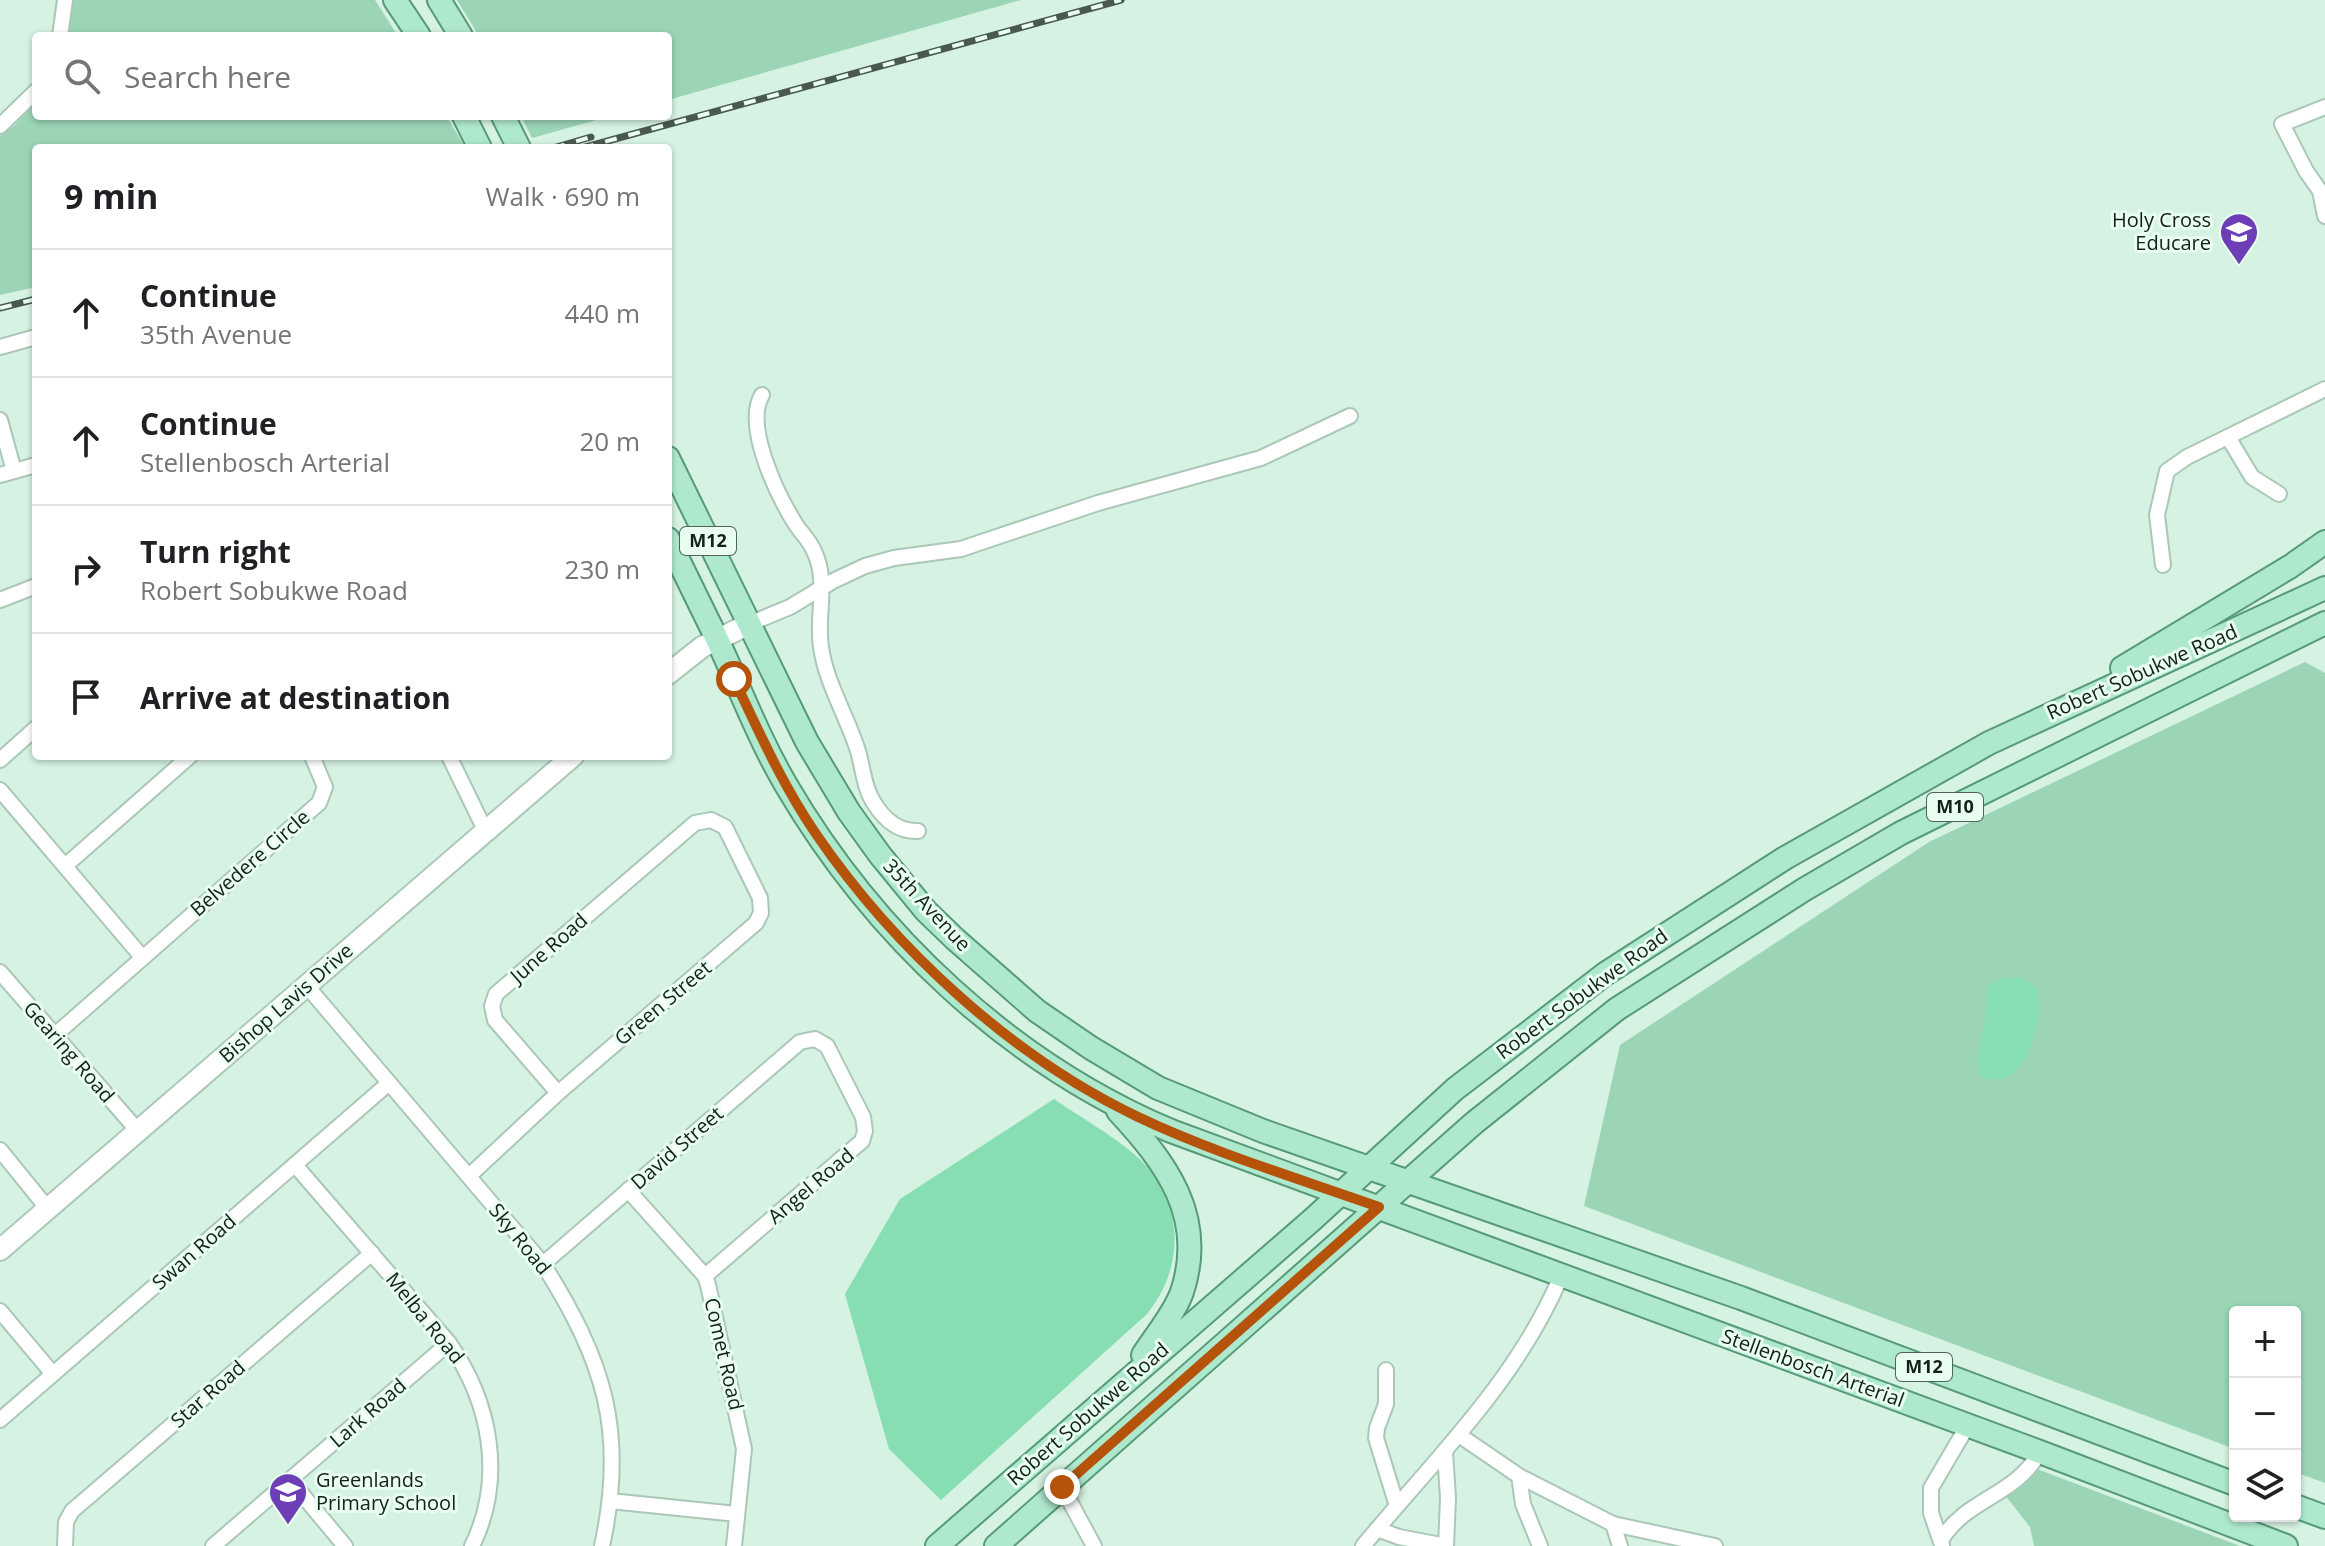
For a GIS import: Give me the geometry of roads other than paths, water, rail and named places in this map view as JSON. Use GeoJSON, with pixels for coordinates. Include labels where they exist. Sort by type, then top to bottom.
{"type":"FeatureCollection","features":[{"type":"Feature","properties":{"kind":"main road"},"geometry":{"type":"LineString","coordinates":[[395,0],[416,32]]}},
{"type":"Feature","properties":{"kind":"main road"},"geometry":{"type":"LineString","coordinates":[[439,0],[459,32]]}},
{"type":"Feature","properties":{"kind":"main road"},"geometry":{"type":"LineString","coordinates":[[506,120],[517,144]]}},
{"type":"Feature","properties":{"kind":"main road","name":"35th Avenue"},"geometry":{"type":"LineString","coordinates":[[672,466],[807,742],[849,812],[926,911],[1006,985],[1061,1029],[1158,1088],[1263,1131],[1367,1167]]}},
{"type":"Feature","properties":{"kind":"main road"},"geometry":{"type":"LineString","coordinates":[[2032,722],[2209,617],[2325,542]]}},
{"type":"Feature","properties":{"kind":"main road","name":"35th Avenue"},"geometry":{"type":"LineString","coordinates":[[672,547],[784,782],[848,878],[890,928],[934,972],[1022,1046],[1110,1103],[1171,1131],[1340,1193]]}},
{"type":"Feature","properties":{"kind":"main road","name":"Robert Sobukwe Road"},"geometry":{"type":"LineString","coordinates":[[937,1546],[1312,1220],[1455,1089],[1605,974],[1785,858],[1951,763],[2032,722],[2325,588]]}},
{"type":"Feature","properties":{"kind":"main road","name":"Robert Sobukwe Road"},"geometry":{"type":"LineString","coordinates":[[996,1546],[1512,1090],[1617,1009],[1838,868],[1901,833],[2325,623]]}},
{"type":"Feature","properties":{"kind":"main road"},"geometry":{"type":"LineString","coordinates":[[1110,1103],[1147,1143],[1171,1177],[1182,1201],[1189,1242],[1181,1294],[1127,1379]]}},
{"type":"Feature","properties":{"kind":"main road","name":"Stellenbosch Arterial"},"geometry":{"type":"LineString","coordinates":[[1367,1167],[1741,1298],[2229,1482]]}},
{"type":"Feature","properties":{"kind":"main road","name":"Stellenbosch Arterial"},"geometry":{"type":"LineString","coordinates":[[1340,1193],[2286,1546]]}},
{"type":"Feature","properties":{"kind":"main road"},"geometry":{"type":"LineString","coordinates":[[2301,1508],[2325,1517]]}},
{"type":"Feature","properties":{"kind":"street"},"geometry":{"type":"LineString","coordinates":[[61,32],[65,0]]}},
{"type":"Feature","properties":{"kind":"street"},"geometry":{"type":"LineString","coordinates":[[0,126],[32,95]]}},
{"type":"Feature","properties":{"kind":"street"},"geometry":{"type":"LineString","coordinates":[[2325,107],[2282,124],[2320,191],[2325,216]]}},
{"type":"Feature","properties":{"kind":"street"},"geometry":{"type":"LineString","coordinates":[[0,347],[32,338]]}},
{"type":"Feature","properties":{"kind":"street"},"geometry":{"type":"LineString","coordinates":[[2163,565],[2157,515],[2167,471],[2187,457],[2325,389]]}},
{"type":"Feature","properties":{"kind":"street"},"geometry":{"type":"LineString","coordinates":[[762,395],[756,411],[756,430],[779,494],[815,552],[823,587],[820,631],[823,658],[859,753],[868,791],[886,819],[905,830],[918,831]]}},
{"type":"Feature","properties":{"kind":"street"},"geometry":{"type":"LineString","coordinates":[[672,671],[702,647],[790,607],[849,573],[881,562],[961,549],[1098,503],[1261,458],[1350,416]]}},
{"type":"Feature","properties":{"kind":"street"},"geometry":{"type":"LineString","coordinates":[[0,420],[7,473],[32,466]]}},
{"type":"Feature","properties":{"kind":"street"},"geometry":{"type":"LineString","coordinates":[[2228,437],[2252,477],[2279,494]]}},
{"type":"Feature","properties":{"kind":"street"},"geometry":{"type":"LineString","coordinates":[[0,600],[32,588]]}},
{"type":"Feature","properties":{"kind":"street"},"geometry":{"type":"LineString","coordinates":[[0,760],[32,732]]}},
{"type":"Feature","properties":{"kind":"street"},"geometry":{"type":"LineString","coordinates":[[65,866],[185,760]]}},
{"type":"Feature","properties":{"kind":"street","name":"Belvedere Circle"},"geometry":{"type":"LineString","coordinates":[[55,1035],[319,803],[325,787],[314,760]]}},
{"type":"Feature","properties":{"kind":"street"},"geometry":{"type":"LineString","coordinates":[[451,760],[486,832]]}},
{"type":"Feature","properties":{"kind":"street","name":"Bishop Lavis Drive"},"geometry":{"type":"LineString","coordinates":[[0,1250],[568,760]]}},
{"type":"Feature","properties":{"kind":"street"},"geometry":{"type":"LineString","coordinates":[[0,790],[142,957]]}},
{"type":"Feature","properties":{"kind":"street","name":"Green Street"},"geometry":{"type":"LineString","coordinates":[[469,1176],[558,1093],[756,923],[761,913],[760,898],[725,827],[711,820],[695,823]]}},
{"type":"Feature","properties":{"kind":"street","name":"June Road"},"geometry":{"type":"LineString","coordinates":[[558,1093],[495,1020],[492,1006],[496,994],[695,823]]}},
{"type":"Feature","properties":{"kind":"street","name":"Gearing Road"},"geometry":{"type":"LineString","coordinates":[[0,972],[138,1131]]}},
{"type":"Feature","properties":{"kind":"street","name":"Sky Road"},"geometry":{"type":"LineString","coordinates":[[306,985],[543,1264],[571,1309],[592,1353],[602,1385],[612,1442],[610,1501],[602,1546]]}},
{"type":"Feature","properties":{"kind":"street","name":"David Street"},"geometry":{"type":"LineString","coordinates":[[543,1264],[800,1042],[815,1039]]}},
{"type":"Feature","properties":{"kind":"street","name":"Angel Road"},"geometry":{"type":"LineString","coordinates":[[705,1276],[862,1141],[865,1131],[863,1117],[827,1046],[815,1039]]}},
{"type":"Feature","properties":{"kind":"street","name":"Swan Road"},"geometry":{"type":"LineString","coordinates":[[0,1420],[389,1083]]}},
{"type":"Feature","properties":{"kind":"street"},"geometry":{"type":"LineString","coordinates":[[0,1150],[48,1209]]}},
{"type":"Feature","properties":{"kind":"street","name":"Melba Road"},"geometry":{"type":"LineString","coordinates":[[295,1165],[449,1343],[465,1367],[477,1393],[488,1433],[490,1468],[489,1492],[472,1546]]}},
{"type":"Feature","properties":{"kind":"street","name":"Comet Road"},"geometry":{"type":"LineString","coordinates":[[628,1190],[705,1276],[744,1449],[734,1546]]}},
{"type":"Feature","properties":{"kind":"street","name":"Star Road"},"geometry":{"type":"LineString","coordinates":[[65,1546],[66,1522],[72,1511],[372,1253]]}},
{"type":"Feature","properties":{"kind":"street"},"geometry":{"type":"LineString","coordinates":[[1363,1546],[1459,1435],[1524,1347],[1561,1276]]}},
{"type":"Feature","properties":{"kind":"street"},"geometry":{"type":"LineString","coordinates":[[0,1311],[53,1374]]}},
{"type":"Feature","properties":{"kind":"street","name":"Lark Road"},"geometry":{"type":"LineString","coordinates":[[213,1546],[449,1343]]}},
{"type":"Feature","properties":{"kind":"street"},"geometry":{"type":"LineString","coordinates":[[1386,1370],[1386,1404],[1376,1438],[1397,1506]]}},
{"type":"Feature","properties":{"kind":"street"},"geometry":{"type":"LineString","coordinates":[[1941,1543],[1931,1513],[1931,1488],[1968,1425]]}},
{"type":"Feature","properties":{"kind":"street"},"geometry":{"type":"LineString","coordinates":[[1459,1435],[1519,1476],[1613,1524],[1715,1546]]}},
{"type":"Feature","properties":{"kind":"street"},"geometry":{"type":"LineString","coordinates":[[1377,1529],[1399,1537],[1446,1546],[1448,1474],[1445,1452]]}},
{"type":"Feature","properties":{"kind":"street"},"geometry":{"type":"LineString","coordinates":[[1941,1543],[1950,1526],[1964,1513],[2013,1484],[2040,1452]]}},
{"type":"Feature","properties":{"kind":"street"},"geometry":{"type":"LineString","coordinates":[[1519,1476],[1523,1504],[1540,1546]]}},
{"type":"Feature","properties":{"kind":"street"},"geometry":{"type":"LineString","coordinates":[[290,1480],[345,1546]]}},
{"type":"Feature","properties":{"kind":"street"},"geometry":{"type":"LineString","coordinates":[[1062,1487],[1094,1546]]}},
{"type":"Feature","properties":{"kind":"street"},"geometry":{"type":"LineString","coordinates":[[610,1501],[737,1514]]}},
{"type":"Feature","properties":{"kind":"street"},"geometry":{"type":"LineString","coordinates":[[1613,1524],[1620,1546]]}},
{"type":"Feature","properties":{"kind":"railway"},"geometry":{"type":"LineString","coordinates":[[597,144],[1121,0]]}},
{"type":"Feature","properties":{"kind":"railway"},"geometry":{"type":"LineString","coordinates":[[567,144],[591,137]]}},
{"type":"Feature","properties":{"kind":"railway"},"geometry":{"type":"LineString","coordinates":[[0,308],[32,300]]}},
{"type":"Feature","properties":{"kind":"place","name":"Holy Cross Educare"},"geometry":{"type":"Point","coordinates":[2239,266]}},
{"type":"Feature","properties":{"kind":"place","name":"Greenlands Primary School"},"geometry":{"type":"Point","coordinates":[288,1526]}}]}
